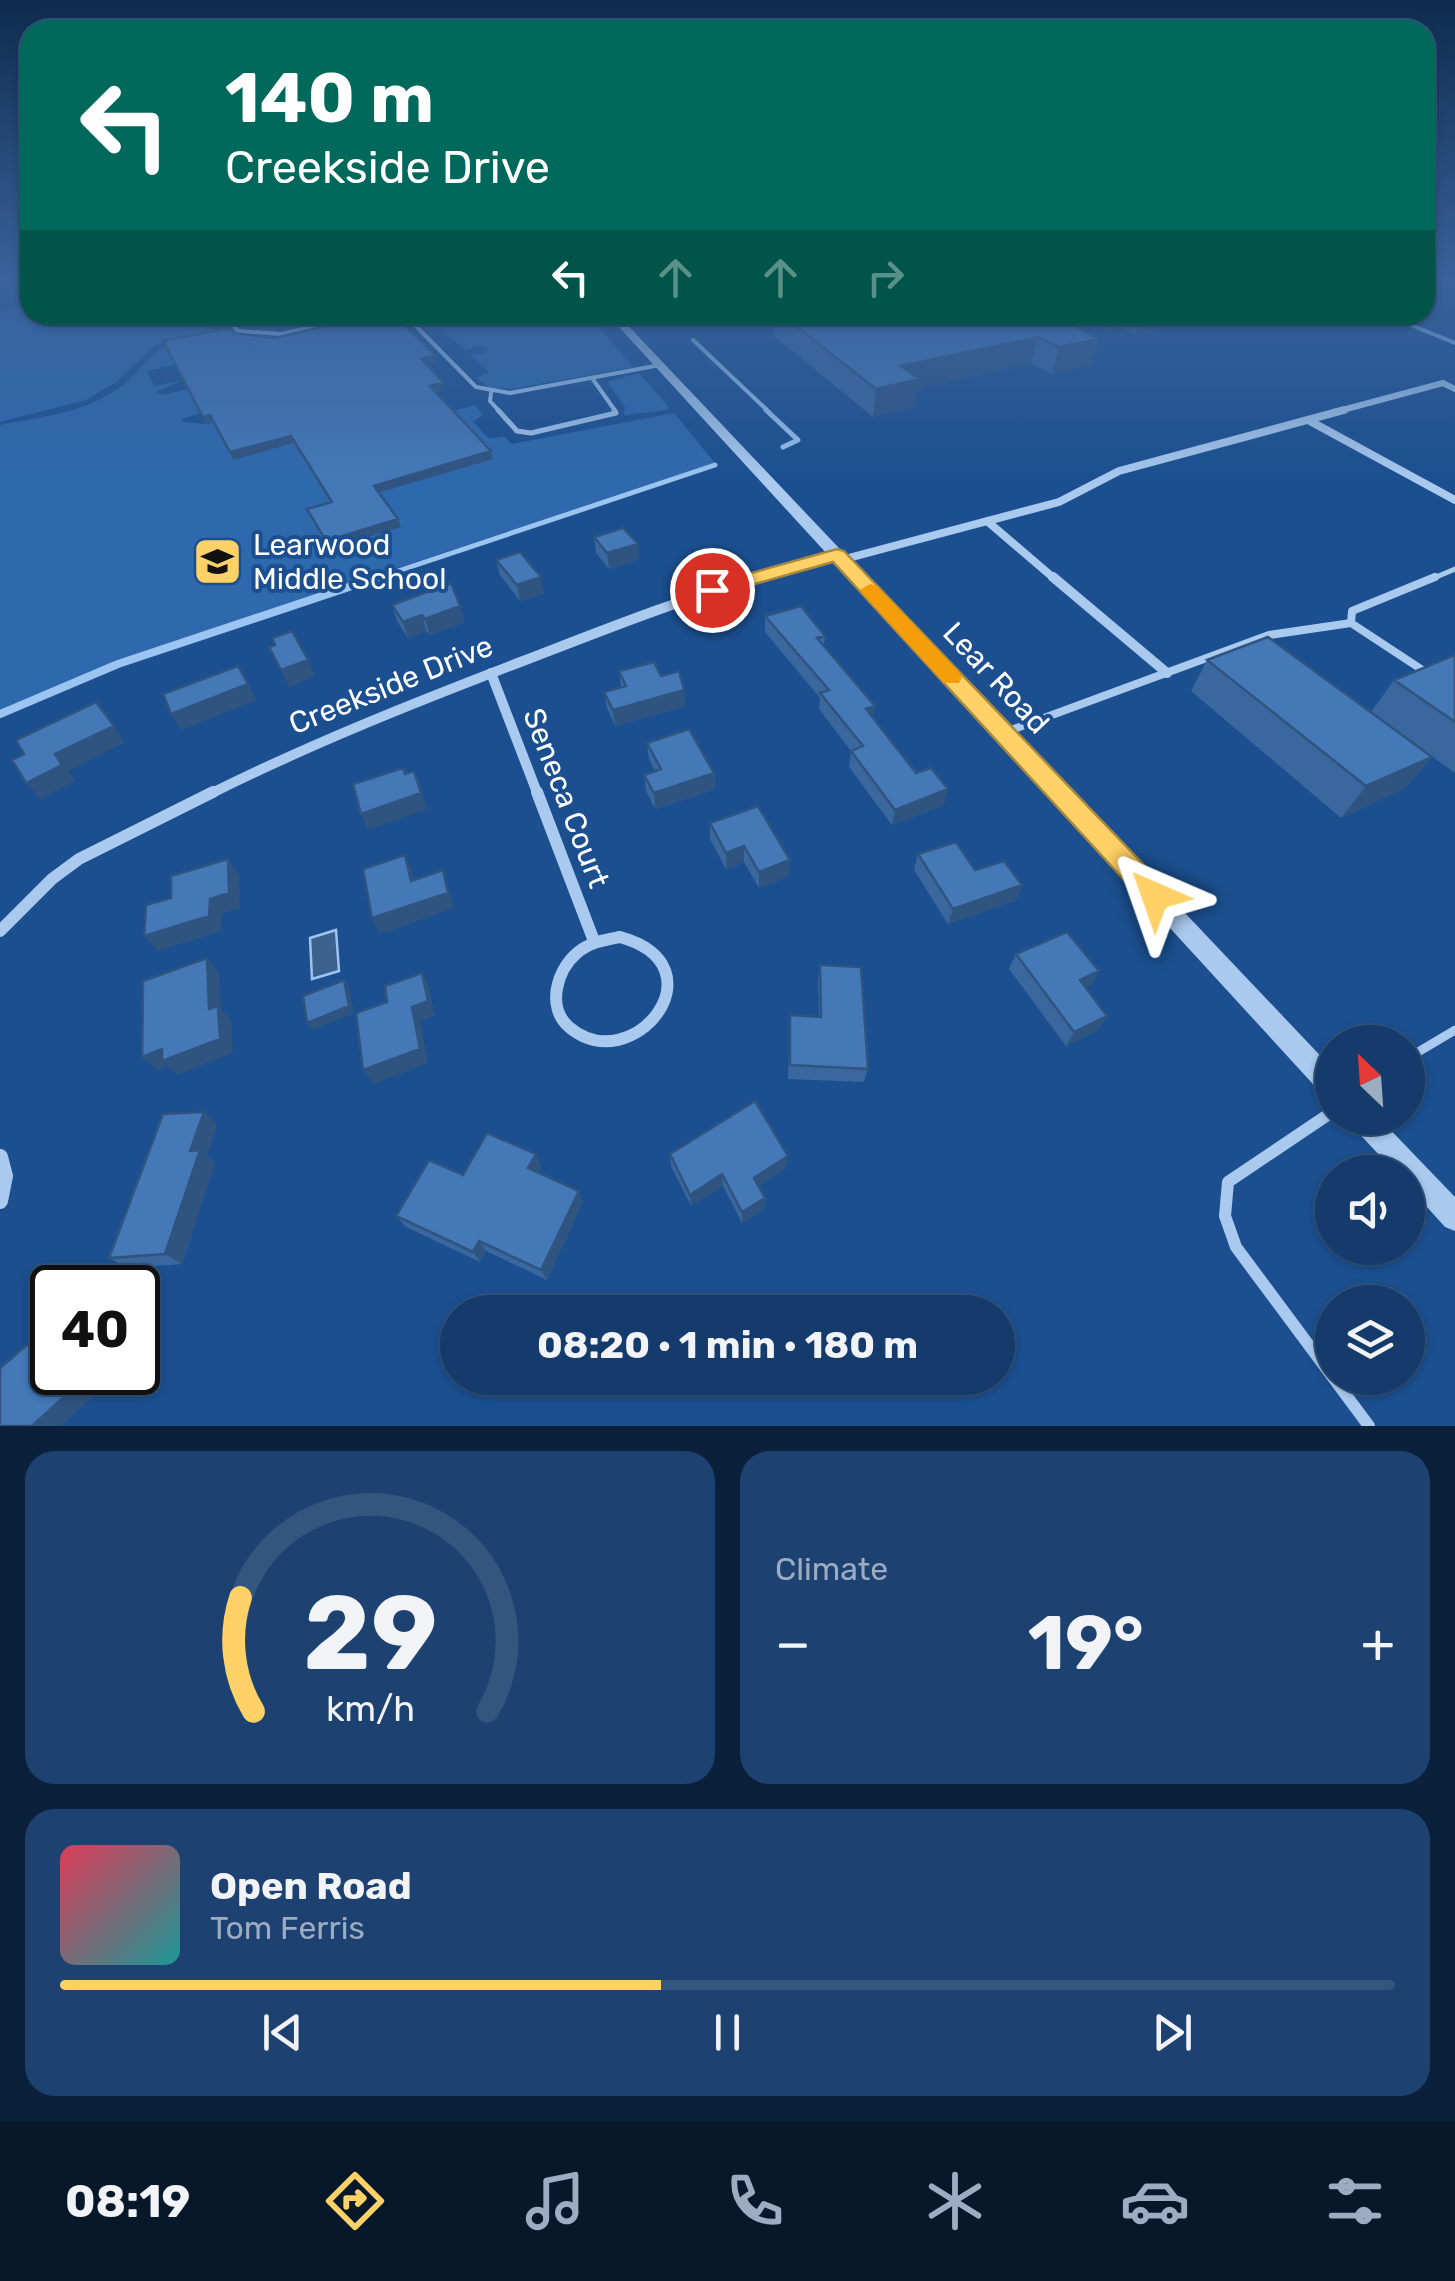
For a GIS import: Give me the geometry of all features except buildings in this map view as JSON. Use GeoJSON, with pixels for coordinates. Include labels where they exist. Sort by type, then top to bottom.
{"type":"FeatureCollection","features":[{"type":"Feature","properties":{"kind":"street","name":"Lear Road"},"geometry":{"type":"LineString","coordinates":[[645,348],[1315,1068]]}},
{"type":"Feature","properties":{"kind":"street","name":"Creekside Drive"},"geometry":{"type":"LineString","coordinates":[[0,931],[52,879],[110,842],[274,762],[688,598],[1060,502],[1119,471],[1443,383],[1455,389]]}},
{"type":"Feature","properties":{"kind":"street"},"geometry":{"type":"LineString","coordinates":[[1308,420],[1455,500]]}},
{"type":"Feature","properties":{"kind":"street"},"geometry":{"type":"LineString","coordinates":[[987,520],[1167,672]]}},
{"type":"Feature","properties":{"kind":"street","name":"Seneca Court"},"geometry":{"type":"LineString","coordinates":[[492,673],[594,941]]}},
{"type":"Feature","properties":{"kind":"street"},"geometry":{"type":"LineString","coordinates":[[620,937],[639,941],[654,951],[667,972],[668,990],[662,1008],[650,1025],[631,1036],[610,1041],[589,1039],[566,1025],[557,1009],[555,990],[560,971],[572,955],[594,941],[620,937]]}},
{"type":"Feature","properties":{"kind":"street"},"geometry":{"type":"LineString","coordinates":[[1378,1135],[1455,1217]]}},
{"type":"Feature","properties":{"kind":"street"},"geometry":{"type":"LineString","coordinates":[[0,1158],[5,1176],[0,1201]]}},
{"type":"Feature","properties":{"kind":"lane"},"geometry":{"type":"LineString","coordinates":[[437,348],[476,387],[492,393],[660,365]]}},
{"type":"Feature","properties":{"kind":"lane"},"geometry":{"type":"LineString","coordinates":[[492,393],[490,401],[518,431],[531,433],[616,413],[592,378]]}},
{"type":"Feature","properties":{"kind":"lane"},"geometry":{"type":"LineString","coordinates":[[1352,623],[1352,610],[1358,605],[1455,569]]}},
{"type":"Feature","properties":{"kind":"lane"},"geometry":{"type":"LineString","coordinates":[[1004,733],[1269,634],[1352,623],[1440,682]]}},
{"type":"Feature","properties":{"kind":"lane"},"geometry":{"type":"LineString","coordinates":[[1425,1048],[1455,1030]]}},
{"type":"Feature","properties":{"kind":"lane"},"geometry":{"type":"LineString","coordinates":[[1315,1123],[1228,1182],[1222,1206],[1225,1225],[1236,1248],[1369,1426]]}},
{"type":"Feature","properties":{"kind":"shaded area"},"geometry":{"type":"Polygon","coordinates":[[[0,348],[153,348],[116,382],[86,400],[0,422],[0,348]]]}},
{"type":"Feature","properties":{"kind":"shaded area"},"geometry":{"type":"Polygon","coordinates":[[[167,348],[175,364],[147,371],[154,386],[183,380],[156,392],[162,395],[188,389],[201,413],[182,419],[183,422],[207,424],[277,407],[233,460],[275,448],[290,438],[332,505],[492,459],[449,412],[475,405],[483,414],[473,422],[488,438],[505,437],[512,444],[674,413],[715,463],[200,633],[0,711],[0,425],[93,403],[120,387],[153,355],[167,348]]]}},
{"type":"Feature","properties":{"kind":"shaded area"},"geometry":{"type":"Polygon","coordinates":[[[489,348],[617,348],[633,367],[513,389],[490,388],[476,378],[489,372],[469,354],[483,354],[489,348]]]}},
{"type":"Feature","properties":{"kind":"shaded area"},"geometry":{"type":"Polygon","coordinates":[[[639,373],[669,407],[667,410],[624,415],[625,407],[607,382],[639,373]]]}},
{"type":"Feature","properties":{"kind":"shaded area"},"geometry":{"type":"Polygon","coordinates":[[[336,930],[339,971],[312,979],[310,938],[336,930]]]}},
{"type":"Feature","properties":{"kind":"waterway"},"geometry":{"type":"LineString","coordinates":[[701,348],[769,412]]}},
{"type":"Feature","properties":{"kind":"waterway"},"geometry":{"type":"LineString","coordinates":[[766,410],[798,440],[783,447]]}},
{"type":"Feature","properties":{"kind":"waterway"},"geometry":{"type":"LineString","coordinates":[[371,580],[715,465]]}},
{"type":"Feature","properties":{"kind":"waterway"},"geometry":{"type":"LineString","coordinates":[[0,714],[118,664],[379,577]]}},
{"type":"Feature","properties":{"kind":"slow traffic"},"geometry":{"type":"LineString","coordinates":[[870,590],[951,677]]}},
{"type":"Feature","properties":{"kind":"place","name":"Learwood Middle School"},"geometry":{"type":"Point","coordinates":[218,562]}},
{"type":"Feature","properties":{"kind":"route"},"geometry":{"type":"LineString","coordinates":[[712,590],[837,555],[1155,896]]}}]}
